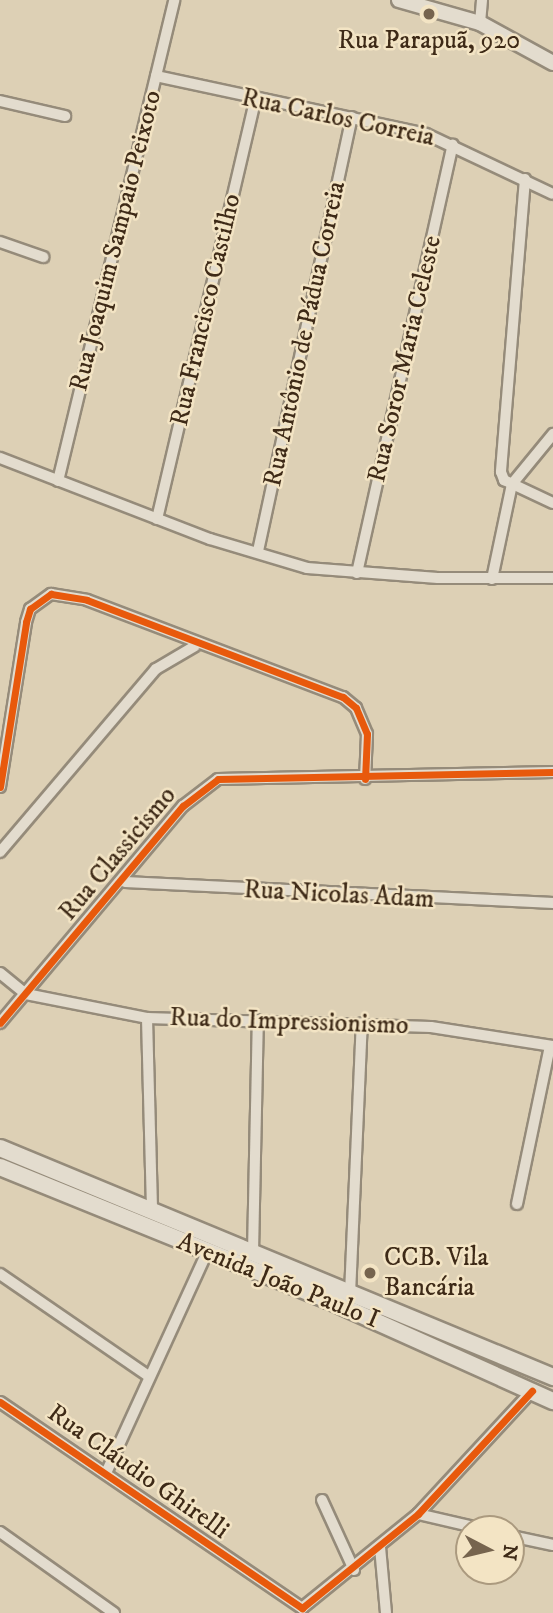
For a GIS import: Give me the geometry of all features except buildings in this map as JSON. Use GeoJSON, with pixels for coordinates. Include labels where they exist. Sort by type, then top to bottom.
{"type":"FeatureCollection","features":[{"type":"Feature","properties":{"kind":"main road","name":"Avenida João Paulo I"},"geometry":{"type":"LineString","coordinates":[[0,1148],[553,1377]]}},
{"type":"Feature","properties":{"kind":"main road","name":"Avenida João Paulo I"},"geometry":{"type":"LineString","coordinates":[[0,1167],[207,1252],[553,1401]]}},
{"type":"Feature","properties":{"kind":"street","name":"Rua Joaquim Sampaio Peixoto"},"geometry":{"type":"LineString","coordinates":[[58,481],[174,0]]}},
{"type":"Feature","properties":{"kind":"street"},"geometry":{"type":"LineString","coordinates":[[399,0],[480,23],[553,63]]}},
{"type":"Feature","properties":{"kind":"street"},"geometry":{"type":"LineString","coordinates":[[480,23],[482,0]]}},
{"type":"Feature","properties":{"kind":"street","name":"Rua Carlos Correia"},"geometry":{"type":"LineString","coordinates":[[156,76],[255,101],[352,117],[453,145],[553,194]]}},
{"type":"Feature","properties":{"kind":"street"},"geometry":{"type":"LineString","coordinates":[[0,101],[65,116]]}},
{"type":"Feature","properties":{"kind":"street","name":"Rua Francisco Castilho"},"geometry":{"type":"LineString","coordinates":[[157,519],[255,101]]}},
{"type":"Feature","properties":{"kind":"street","name":"Rua Antônio de Pádua Correia"},"geometry":{"type":"LineString","coordinates":[[258,551],[352,117]]}},
{"type":"Feature","properties":{"kind":"street","name":"Rua Soror Maria Celeste"},"geometry":{"type":"LineString","coordinates":[[357,573],[453,145]]}},
{"type":"Feature","properties":{"kind":"street"},"geometry":{"type":"LineString","coordinates":[[525,179],[501,472],[512,484],[553,503]]}},
{"type":"Feature","properties":{"kind":"street"},"geometry":{"type":"LineString","coordinates":[[0,242],[43,257]]}},
{"type":"Feature","properties":{"kind":"street"},"geometry":{"type":"LineString","coordinates":[[492,579],[512,484],[553,434]]}},
{"type":"Feature","properties":{"kind":"street"},"geometry":{"type":"LineString","coordinates":[[0,458],[157,519],[287,563],[357,573],[492,579],[553,578]]}},
{"type":"Feature","properties":{"kind":"street"},"geometry":{"type":"LineString","coordinates":[[0,787],[22,637],[40,599],[75,596],[195,646],[351,702],[368,739],[365,779]]}},
{"type":"Feature","properties":{"kind":"street"},"geometry":{"type":"LineString","coordinates":[[0,852],[156,670],[195,646]]}},
{"type":"Feature","properties":{"kind":"street","name":"Rua Classicismo"},"geometry":{"type":"LineString","coordinates":[[0,1023],[125,882],[183,806],[218,779],[365,779],[553,772]]}},
{"type":"Feature","properties":{"kind":"street","name":"Rua Nicolas Adam"},"geometry":{"type":"LineString","coordinates":[[125,882],[553,903]]}},
{"type":"Feature","properties":{"kind":"street"},"geometry":{"type":"LineString","coordinates":[[0,973],[26,994]]}},
{"type":"Feature","properties":{"kind":"street","name":"Rua do Impressionismo"},"geometry":{"type":"LineString","coordinates":[[26,994],[147,1018],[362,1023],[552,1046]]}},
{"type":"Feature","properties":{"kind":"street"},"geometry":{"type":"LineString","coordinates":[[147,1018],[152,1211]]}},
{"type":"Feature","properties":{"kind":"street"},"geometry":{"type":"LineString","coordinates":[[253,1252],[258,1020]]}},
{"type":"Feature","properties":{"kind":"street"},"geometry":{"type":"LineString","coordinates":[[350,1294],[362,1023]]}},
{"type":"Feature","properties":{"kind":"street"},"geometry":{"type":"LineString","coordinates":[[517,1204],[552,1046]]}},
{"type":"Feature","properties":{"kind":"street"},"geometry":{"type":"LineString","coordinates":[[106,1473],[147,1375],[207,1252]]}},
{"type":"Feature","properties":{"kind":"street"},"geometry":{"type":"LineString","coordinates":[[0,1274],[147,1375]]}},
{"type":"Feature","properties":{"kind":"street","name":"Rua Cláudio Ghirelli"},"geometry":{"type":"LineString","coordinates":[[0,1402],[297,1608],[310,1607],[418,1514],[532,1391]]}},
{"type":"Feature","properties":{"kind":"street"},"geometry":{"type":"LineString","coordinates":[[322,1500],[354,1570]]}},
{"type":"Feature","properties":{"kind":"street"},"geometry":{"type":"LineString","coordinates":[[418,1514],[455,1523]]}},
{"type":"Feature","properties":{"kind":"street"},"geometry":{"type":"LineString","coordinates":[[0,1532],[114,1613]]}},
{"type":"Feature","properties":{"kind":"street"},"geometry":{"type":"LineString","coordinates":[[525,1539],[553,1545]]}},
{"type":"Feature","properties":{"kind":"street"},"geometry":{"type":"LineString","coordinates":[[380,1547],[386,1613]]}},
{"type":"Feature","properties":{"kind":"cycle path"},"geometry":{"type":"LineString","coordinates":[[0,787],[26,622],[30,609],[51,594],[87,600],[343,697],[356,708],[367,734],[365,779]]}},
{"type":"Feature","properties":{"kind":"cycle path"},"geometry":{"type":"LineString","coordinates":[[0,1023],[183,806],[218,779],[553,772]]}},
{"type":"Feature","properties":{"kind":"cycle path"},"geometry":{"type":"LineString","coordinates":[[0,1402],[302,1608],[418,1514],[532,1391]]}},
{"type":"Feature","properties":{"kind":"place","name":"Rua Parapuã, 920"},"geometry":{"type":"Point","coordinates":[429,14]}},
{"type":"Feature","properties":{"kind":"place","name":"CCB. Vila Bancária"},"geometry":{"type":"Point","coordinates":[370,1273]}}]}
